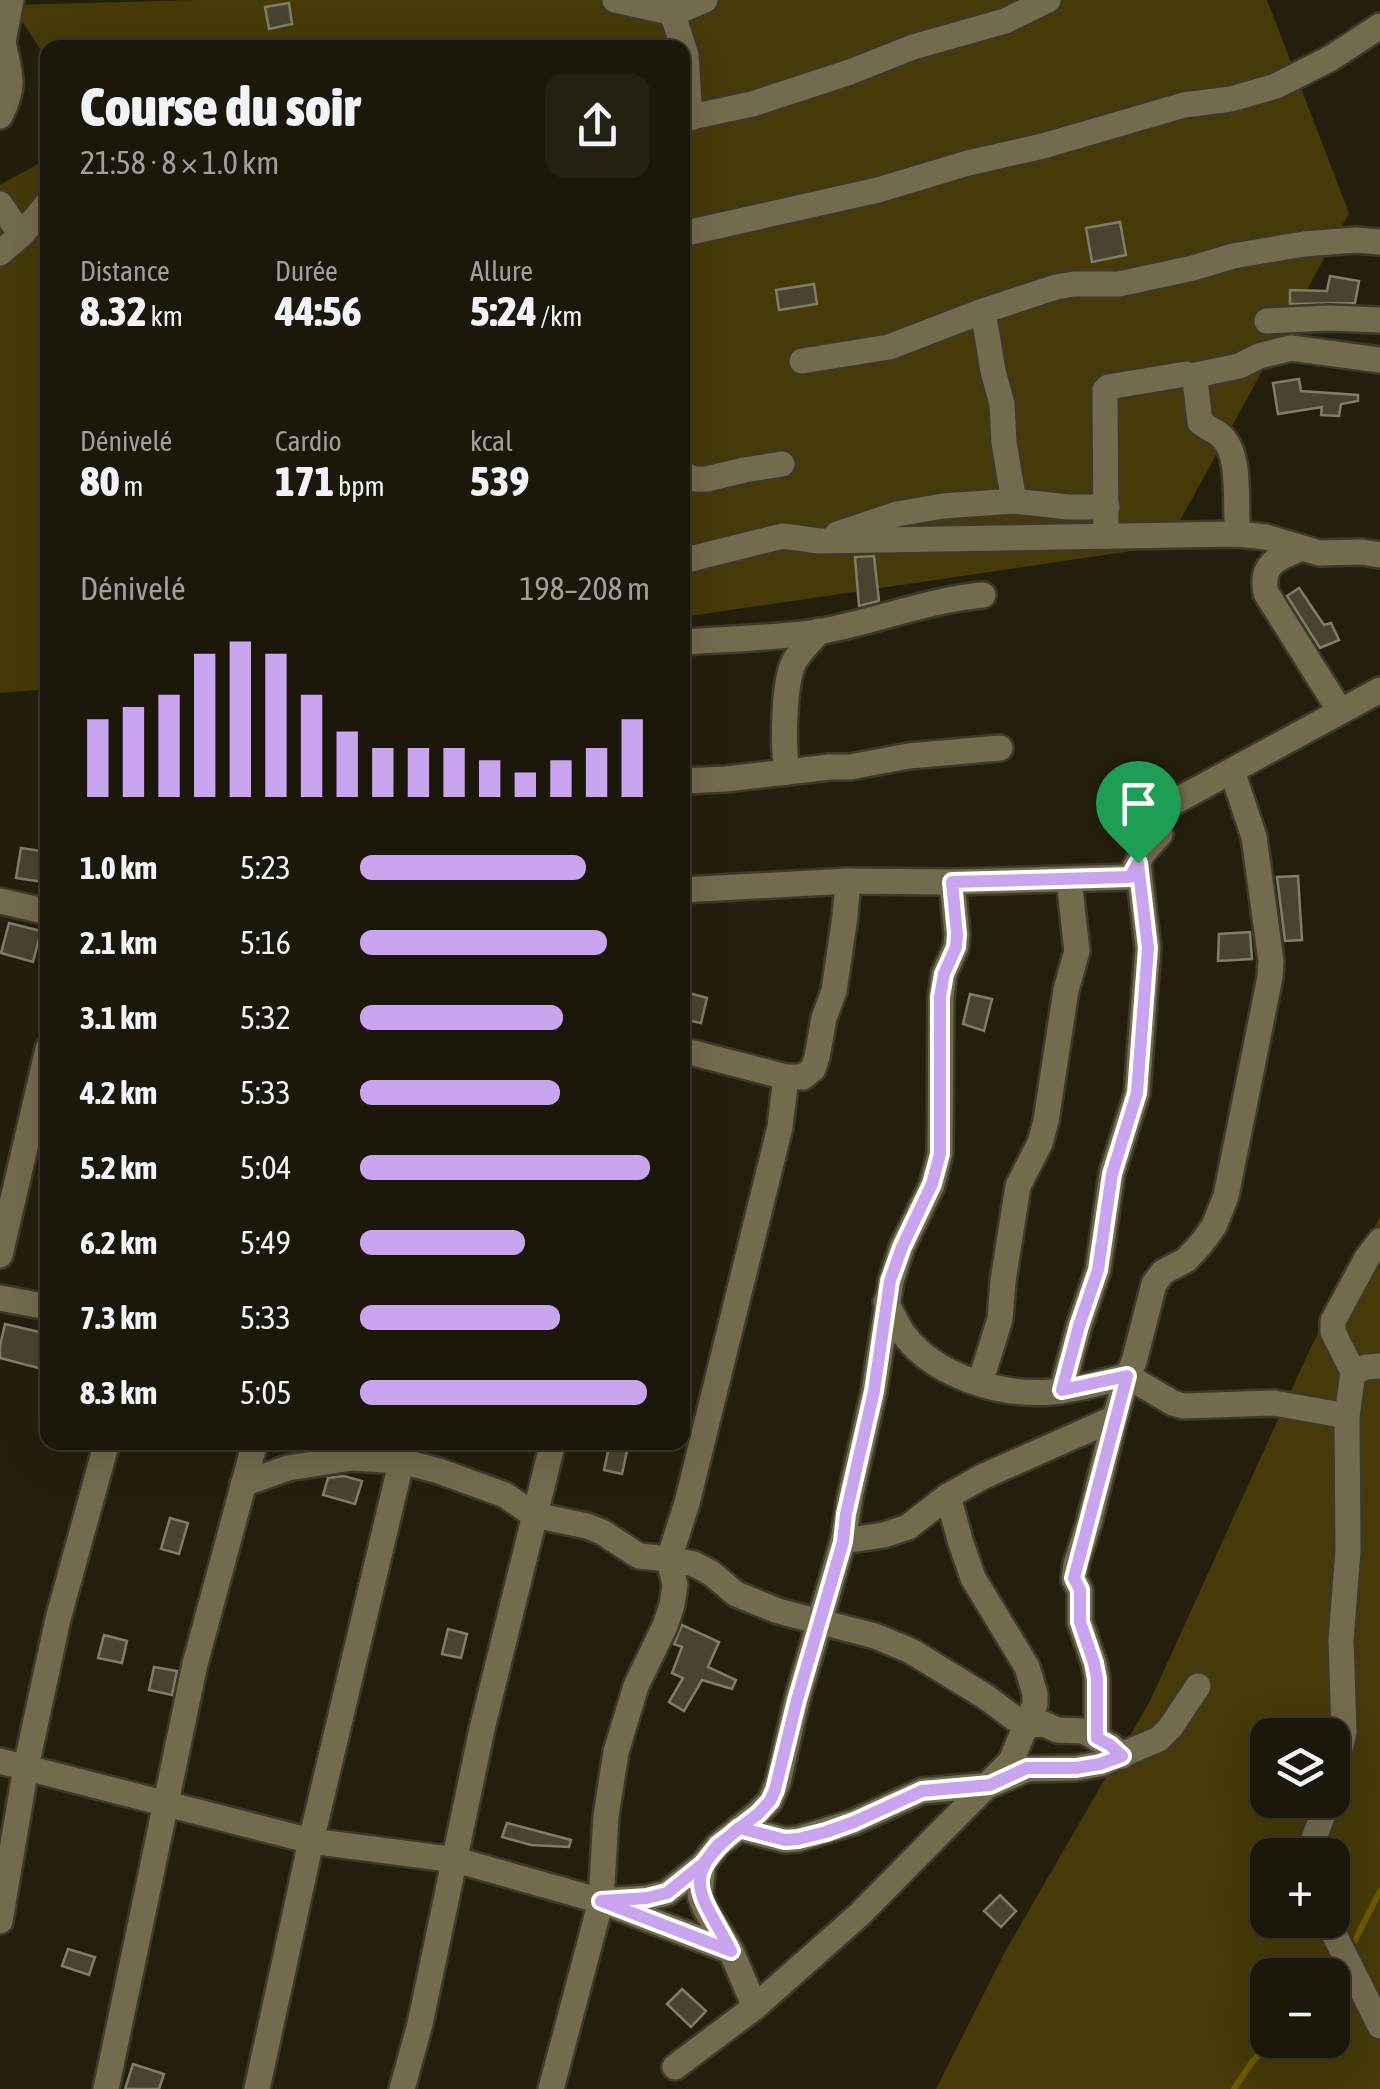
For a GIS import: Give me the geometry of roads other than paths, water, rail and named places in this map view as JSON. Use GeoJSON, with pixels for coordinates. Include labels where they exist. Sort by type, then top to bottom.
{"type":"FeatureCollection","features":[{"type":"Feature","properties":{"kind":"street"},"geometry":{"type":"LineString","coordinates":[[0,116],[12,84],[2,42],[11,0]]}},
{"type":"Feature","properties":{"kind":"street"},"geometry":{"type":"LineString","coordinates":[[615,0],[671,6],[704,0]]}},
{"type":"Feature","properties":{"kind":"street"},"geometry":{"type":"LineString","coordinates":[[690,117],[752,104],[817,83],[913,47],[1004,21],[1048,0]]}},
{"type":"Feature","properties":{"kind":"street"},"geometry":{"type":"LineString","coordinates":[[671,6],[681,40]]}},
{"type":"Feature","properties":{"kind":"street"},"geometry":{"type":"LineString","coordinates":[[690,232],[878,190],[1184,105],[1230,99],[1276,86],[1331,58],[1380,26]]}},
{"type":"Feature","properties":{"kind":"street"},"geometry":{"type":"LineString","coordinates":[[0,204],[21,235]]}},
{"type":"Feature","properties":{"kind":"street"},"geometry":{"type":"LineString","coordinates":[[0,252],[40,212]]}},
{"type":"Feature","properties":{"kind":"street"},"geometry":{"type":"LineString","coordinates":[[802,361],[890,347],[1056,287],[1119,284],[1233,256],[1304,244],[1380,242]]}},
{"type":"Feature","properties":{"kind":"street"},"geometry":{"type":"LineString","coordinates":[[983,311],[1002,404],[1005,456],[1014,501]]}},
{"type":"Feature","properties":{"kind":"street"},"geometry":{"type":"LineString","coordinates":[[1267,321],[1380,320]]}},
{"type":"Feature","properties":{"kind":"street"},"geometry":{"type":"LineString","coordinates":[[1191,376],[1239,366],[1291,348],[1380,360]]}},
{"type":"Feature","properties":{"kind":"street"},"geometry":{"type":"LineString","coordinates":[[1106,536],[1103,394],[1108,387],[1186,374],[1195,380],[1200,422],[1227,443],[1234,460],[1238,534]]}},
{"type":"Feature","properties":{"kind":"street"},"geometry":{"type":"LineString","coordinates":[[690,477],[708,479],[782,464]]}},
{"type":"Feature","properties":{"kind":"street"},"geometry":{"type":"LineString","coordinates":[[819,541],[898,514],[943,506],[1014,501],[1107,508]]}},
{"type":"Feature","properties":{"kind":"street"},"geometry":{"type":"LineString","coordinates":[[690,559],[783,536],[819,541],[1238,534],[1319,553],[1380,555]]}},
{"type":"Feature","properties":{"kind":"street"},"geometry":{"type":"LineString","coordinates":[[1302,548],[1268,567],[1266,593],[1340,711]]}},
{"type":"Feature","properties":{"kind":"street"},"geometry":{"type":"LineString","coordinates":[[690,641],[819,631],[982,595]]}},
{"type":"Feature","properties":{"kind":"street"},"geometry":{"type":"LineString","coordinates":[[787,772],[786,686],[796,658],[819,631]]}},
{"type":"Feature","properties":{"kind":"street"},"geometry":{"type":"LineString","coordinates":[[690,890],[848,881],[1130,877],[1142,853],[1160,834],[1157,818],[1165,807],[1380,690]]}},
{"type":"Feature","properties":{"kind":"street"},"geometry":{"type":"LineString","coordinates":[[690,781],[850,767],[908,756],[1000,748]]}},
{"type":"Feature","properties":{"kind":"street"},"geometry":{"type":"LineString","coordinates":[[1097,1738],[1097,1679],[1080,1622],[1080,1590],[1074,1578],[1154,1284],[1163,1272],[1186,1260],[1202,1244],[1226,1196],[1270,977],[1258,858],[1232,772]]}},
{"type":"Feature","properties":{"kind":"street"},"geometry":{"type":"LineString","coordinates":[[1062,1390],[1098,1270],[1112,1174],[1137,1093],[1148,948],[1138,863]]}},
{"type":"Feature","properties":{"kind":"street"},"geometry":{"type":"LineString","coordinates":[[980,1383],[1000,1320],[1018,1186],[1046,1122],[1066,990],[1077,951],[1069,880]]}},
{"type":"Feature","properties":{"kind":"street"},"geometry":{"type":"LineString","coordinates":[[690,1052],[786,1076],[803,1077],[812,1069],[834,990],[848,881]]}},
{"type":"Feature","properties":{"kind":"street"},"geometry":{"type":"LineString","coordinates":[[601,1901],[667,1893],[758,1814],[775,1790],[843,1542],[874,1391],[886,1302],[902,1247],[932,1184],[940,1154],[940,997],[957,934],[952,882]]}},
{"type":"Feature","properties":{"kind":"street"},"geometry":{"type":"LineString","coordinates":[[0,901],[40,910]]}},
{"type":"Feature","properties":{"kind":"street"},"geometry":{"type":"LineString","coordinates":[[551,2089],[601,1901],[606,1816],[616,1752],[636,1686],[672,1605],[674,1585],[669,1559],[687,1504],[693,1437],[780,1127],[786,1076]]}},
{"type":"Feature","properties":{"kind":"street"},"geometry":{"type":"LineString","coordinates":[[0,1255],[40,1083]]}},
{"type":"Feature","properties":{"kind":"street"},"geometry":{"type":"LineString","coordinates":[[1344,1718],[1341,1640],[1348,1551],[1347,1416],[1353,1372],[1334,1332],[1333,1321],[1380,1241]]}},
{"type":"Feature","properties":{"kind":"street"},"geometry":{"type":"LineString","coordinates":[[0,1298],[40,1306]]}},
{"type":"Feature","properties":{"kind":"street"},"geometry":{"type":"LineString","coordinates":[[886,1302],[903,1334],[918,1350],[939,1368],[966,1380],[1048,1392],[1127,1376],[1183,1406],[1274,1404],[1347,1416]]}},
{"type":"Feature","properties":{"kind":"street"},"geometry":{"type":"LineString","coordinates":[[1353,1372],[1380,1366]]}},
{"type":"Feature","properties":{"kind":"street"},"geometry":{"type":"LineString","coordinates":[[843,1542],[908,1527],[948,1496],[1115,1418]]}},
{"type":"Feature","properties":{"kind":"street"},"geometry":{"type":"LineString","coordinates":[[0,1921],[13,1764],[105,1450]]}},
{"type":"Feature","properties":{"kind":"street"},"geometry":{"type":"LineString","coordinates":[[106,2089],[195,1664],[253,1450]]}},
{"type":"Feature","properties":{"kind":"street"},"geometry":{"type":"LineString","coordinates":[[402,2089],[420,2024],[482,1729],[551,1450]]}},
{"type":"Feature","properties":{"kind":"street"},"geometry":{"type":"LineString","coordinates":[[243,1484],[288,1468],[403,1452],[439,1471],[506,1495],[534,1515],[602,1532],[639,1556],[694,1564],[736,1594],[778,1611],[875,1636],[911,1651],[1028,1725],[1083,1731],[1122,1756]]}},
{"type":"Feature","properties":{"kind":"street"},"geometry":{"type":"LineString","coordinates":[[256,2089],[403,1452]]}},
{"type":"Feature","properties":{"kind":"street"},"geometry":{"type":"LineString","coordinates":[[674,2068],[755,2007],[859,1914],[1011,1761],[1035,1704],[1032,1681],[1027,1666],[973,1578],[948,1496]]}},
{"type":"Feature","properties":{"kind":"street"},"geometry":{"type":"LineString","coordinates":[[739,1828],[785,1840],[798,1839],[854,1822],[922,1791],[990,1785],[1027,1768],[1100,1764],[1158,1740],[1198,1686]]}},
{"type":"Feature","properties":{"kind":"street"},"geometry":{"type":"LineString","coordinates":[[13,1764],[311,1841],[456,1860],[601,1901],[731,1951]]}},
{"type":"Feature","properties":{"kind":"street"},"geometry":{"type":"LineString","coordinates":[[703,1864],[700,1895],[731,1951],[755,2007]]}},
{"type":"Feature","properties":{"kind":"street"},"geometry":{"type":"LineString","coordinates":[[1336,1938],[1380,2026]]}},
{"type":"Feature","properties":{"kind":"waterway"},"geometry":{"type":"LineString","coordinates":[[1351,1948],[1380,1891]]}},
{"type":"Feature","properties":{"kind":"waterway"},"geometry":{"type":"LineString","coordinates":[[1234,2089],[1256,2058]]}}]}
